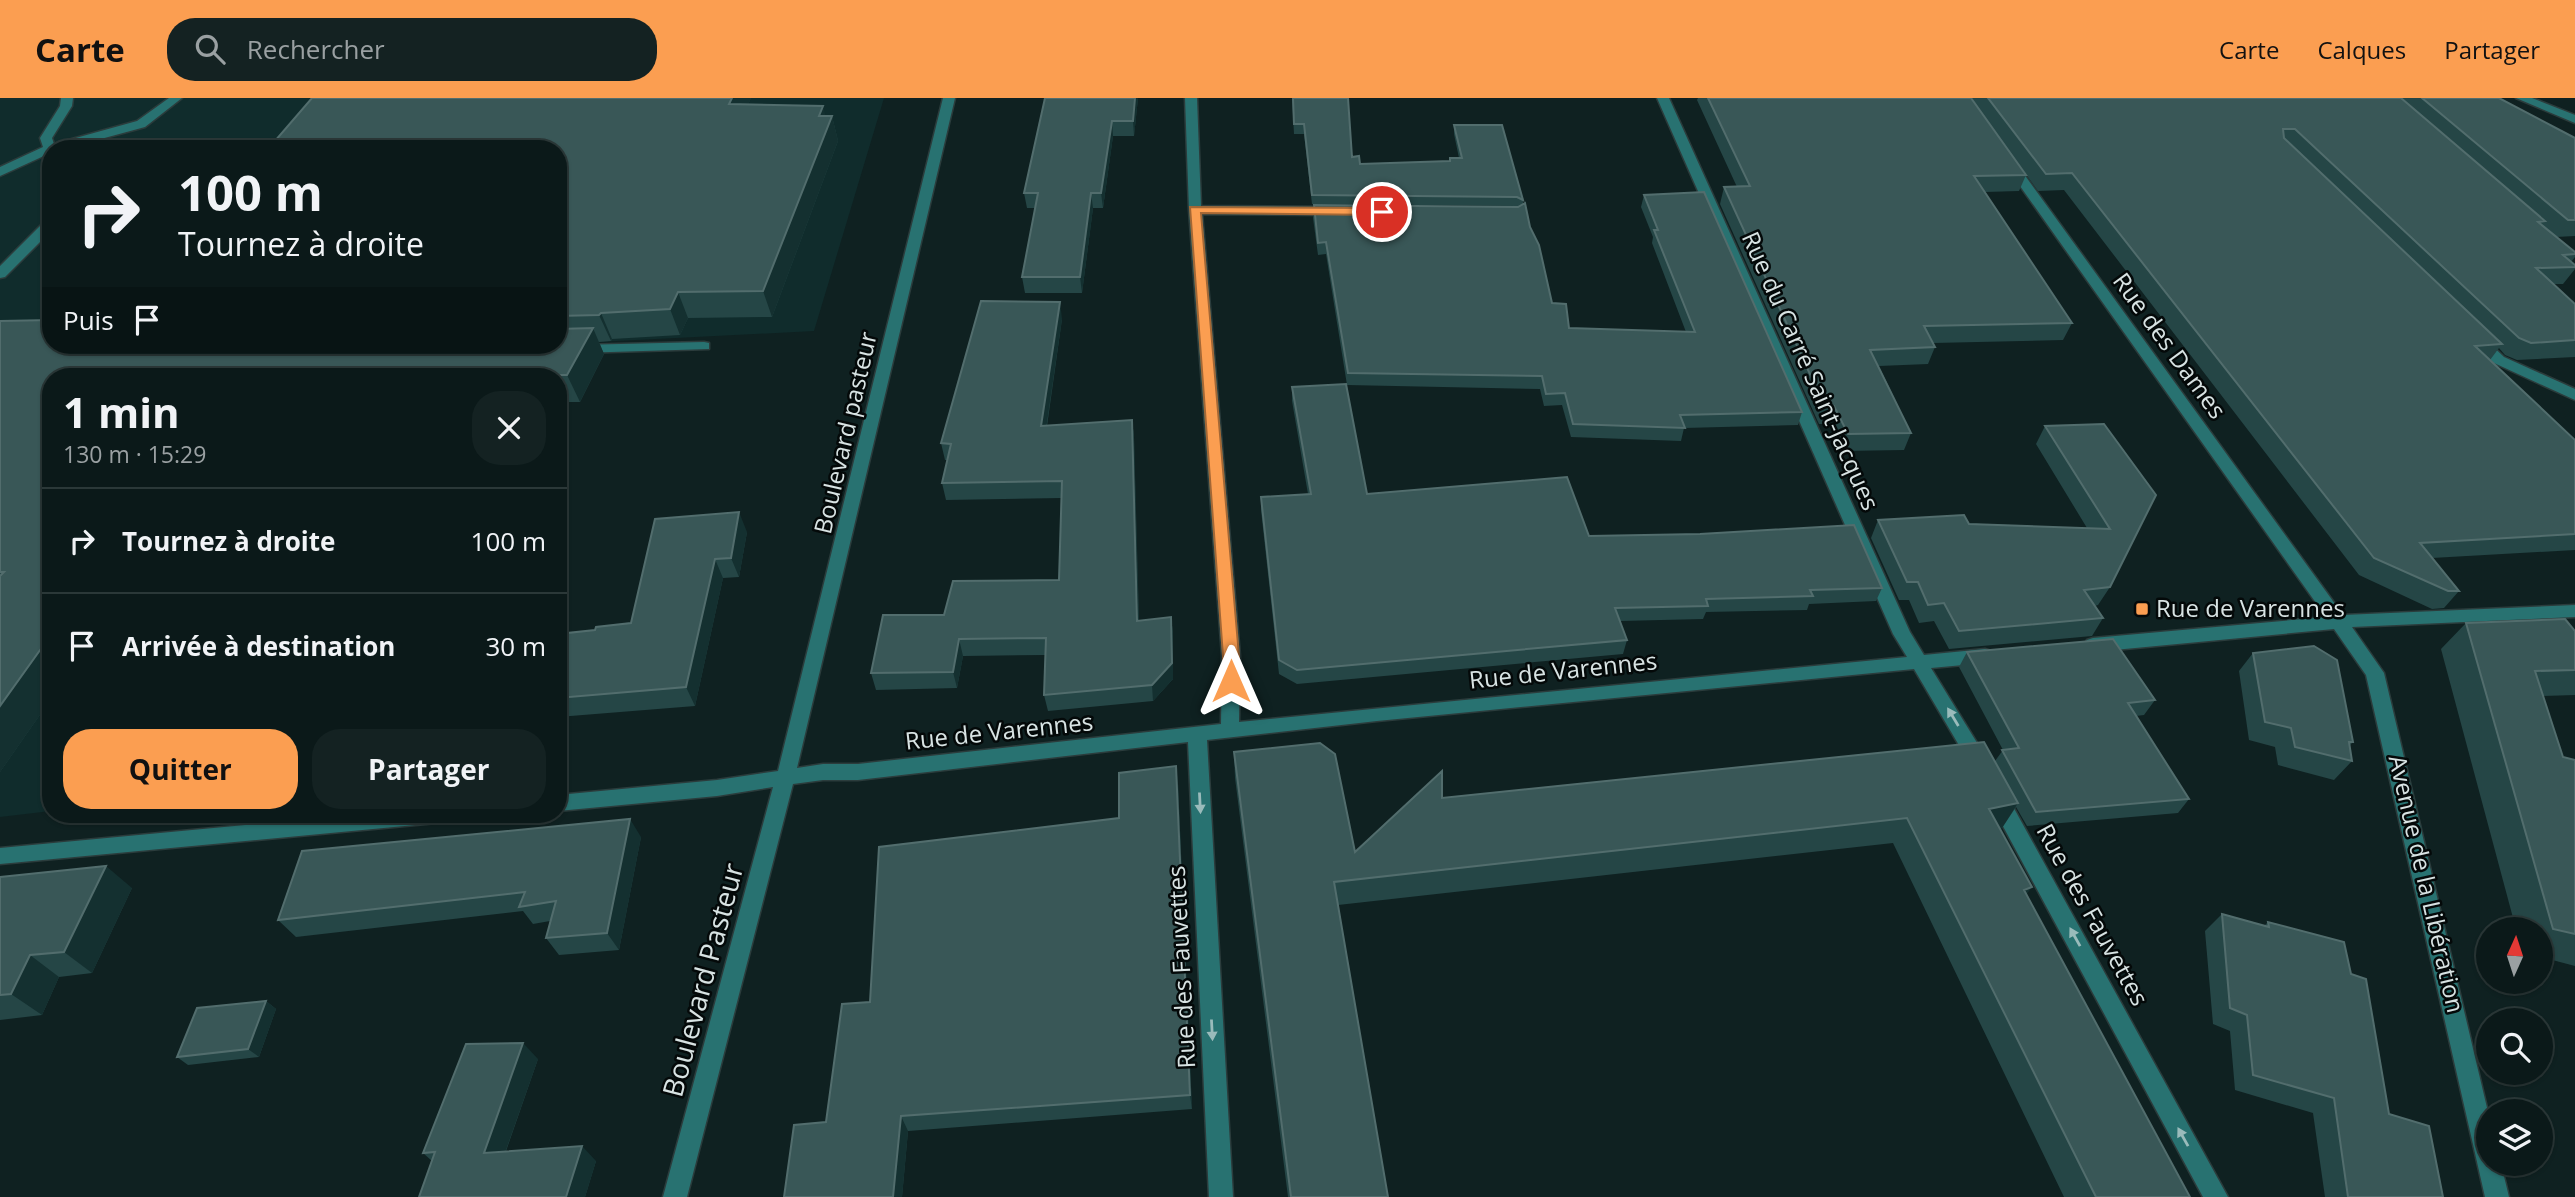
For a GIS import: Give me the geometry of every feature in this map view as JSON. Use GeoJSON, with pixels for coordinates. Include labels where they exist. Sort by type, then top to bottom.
{"type":"FeatureCollection","features":[{"type":"Feature","properties":{"kind":"street"},"geometry":{"type":"LineString","coordinates":[[47,140],[66,106],[67,98]]}},
{"type":"Feature","properties":{"kind":"street"},"geometry":{"type":"LineString","coordinates":[[87,140],[141,124],[176,98]]}},
{"type":"Feature","properties":{"kind":"street","name":"Boulevard pasteur"},"geometry":{"type":"LineString","coordinates":[[785,778],[949,98]]}},
{"type":"Feature","properties":{"kind":"street"},"geometry":{"type":"LineString","coordinates":[[1191,98],[1195,210],[1231,656],[1230,731]]}},
{"type":"Feature","properties":{"kind":"street","name":"Rue du Carré Saint-Jacques"},"geometry":{"type":"LineString","coordinates":[[1663,98],[1902,634],[1919,661]]}},
{"type":"Feature","properties":{"kind":"street"},"geometry":{"type":"LineString","coordinates":[[2522,98],[2575,119]]}},
{"type":"Feature","properties":{"kind":"street","name":"Rue des Dames"},"geometry":{"type":"LineString","coordinates":[[2000,149],[2337,622]]}},
{"type":"Feature","properties":{"kind":"street"},"geometry":{"type":"LineString","coordinates":[[0,172],[42,154]]}},
{"type":"Feature","properties":{"kind":"street"},"geometry":{"type":"LineString","coordinates":[[1195,210],[1348,212]]}},
{"type":"Feature","properties":{"kind":"street"},"geometry":{"type":"LineString","coordinates":[[0,274],[42,232]]}},
{"type":"Feature","properties":{"kind":"street"},"geometry":{"type":"LineString","coordinates":[[2469,331],[2499,360],[2575,395]]}},
{"type":"Feature","properties":{"kind":"street"},"geometry":{"type":"LineString","coordinates":[[568,349],[705,346]]}},
{"type":"Feature","properties":{"kind":"street"},"geometry":{"type":"LineString","coordinates":[[2079,646],[2337,622],[2575,611]]}},
{"type":"Feature","properties":{"kind":"street","name":"Avenue de la Libération"},"geometry":{"type":"LineString","coordinates":[[2337,622],[2375,673],[2476,1106]]}},
{"type":"Feature","properties":{"kind":"street","name":"Rue de Varennes"},"geometry":{"type":"LineString","coordinates":[[567,802],[717,788],[823,772],[858,772],[1377,714],[2010,653]]}},
{"type":"Feature","properties":{"kind":"street","name":"Rue des Fauvettes"},"geometry":{"type":"LineString","coordinates":[[1919,661],[1970,746],[2216,1197]]}},
{"type":"Feature","properties":{"kind":"street","name":"Rue des Fauvettes"},"geometry":{"type":"LineString","coordinates":[[1197,735],[1220,1197]]}},
{"type":"Feature","properties":{"kind":"street","name":"Boulevard Pasteur"},"geometry":{"type":"LineString","coordinates":[[675,1197],[785,778]]}},
{"type":"Feature","properties":{"kind":"street"},"geometry":{"type":"LineString","coordinates":[[0,856],[351,823]]}},
{"type":"Feature","properties":{"kind":"street"},"geometry":{"type":"LineString","coordinates":[[2493,1176],[2497,1197]]}},
{"type":"Feature","properties":{"kind":"shaded area"},"geometry":{"type":"Polygon","coordinates":[[[0,98],[884,98],[814,331],[567,344],[567,140],[42,140],[42,354],[51,354],[51,368],[42,368],[42,812],[0,817],[0,98]]]}},
{"type":"Feature","properties":{"kind":"building"},"geometry":{"type":"Polygon","coordinates":[[[312,98],[732,98],[729,104],[823,106],[819,116],[832,116],[763,291],[678,292],[670,309],[599,315],[567,316],[567,140],[276,140],[312,98]]]}},
{"type":"Feature","properties":{"kind":"building"},"geometry":{"type":"Polygon","coordinates":[[[1045,98],[1135,98],[1133,121],[1112,121],[1101,193],[1091,193],[1080,277],[1022,277],[1038,193],[1024,193],[1045,98]]]}},
{"type":"Feature","properties":{"kind":"building"},"geometry":{"type":"Polygon","coordinates":[[[1293,98],[1348,98],[1352,157],[1359,156],[1360,164],[1450,161],[1450,158],[1462,158],[1454,125],[1502,125],[1523,200],[1517,197],[1312,195],[1304,124],[1294,124],[1293,98]]]}},
{"type":"Feature","properties":{"kind":"building"},"geometry":{"type":"Polygon","coordinates":[[[1708,98],[1971,98],[2026,175],[1974,176],[2072,323],[1924,326],[1935,347],[1870,350],[1911,433],[1848,434],[1834,406],[1825,407],[1724,187],[1750,186],[1708,98]]]}},
{"type":"Feature","properties":{"kind":"building"},"geometry":{"type":"Polygon","coordinates":[[[1988,98],[2401,98],[2545,221],[2538,222],[2575,252],[2563,255],[2575,267],[2536,268],[2575,304],[2575,340],[2531,343],[2519,338],[2295,129],[2283,129],[2284,138],[2502,344],[2475,346],[2575,440],[2575,534],[2420,543],[2459,591],[2448,591],[2374,558],[2072,173],[2046,174],[1988,98]]]}},
{"type":"Feature","properties":{"kind":"building"},"geometry":{"type":"Polygon","coordinates":[[[2422,98],[2499,98],[2575,138],[2575,220],[2568,220],[2422,98]]]}},
{"type":"Feature","properties":{"kind":"building"},"geometry":{"type":"Polygon","coordinates":[[[1704,192],[1802,412],[1680,415],[1685,428],[1573,424],[1565,393],[1546,394],[1542,376],[1348,373],[1326,242],[1318,243],[1314,205],[1518,207],[1525,203],[1530,227],[1539,245],[1552,303],[1566,304],[1569,328],[1695,332],[1654,230],[1658,230],[1644,195],[1704,192]]]}},
{"type":"Feature","properties":{"kind":"building"},"geometry":{"type":"Polygon","coordinates":[[[981,301],[1060,302],[1041,426],[1132,420],[1137,621],[1171,617],[1172,663],[1152,685],[1044,695],[1046,638],[959,639],[953,672],[871,673],[883,615],[944,615],[953,581],[1059,580],[1062,481],[942,483],[951,444],[941,443],[981,301]]]}},
{"type":"Feature","properties":{"kind":"building"},"geometry":{"type":"Polygon","coordinates":[[[42,320],[42,354],[567,354],[567,329],[593,328],[567,375],[567,368],[42,368],[42,647],[0,706],[0,576],[4,572],[0,572],[0,321],[42,320]]]}},
{"type":"Feature","properties":{"kind":"building"},"geometry":{"type":"Polygon","coordinates":[[[1346,384],[1367,494],[1567,477],[1589,536],[1700,534],[1854,525],[1882,588],[1810,590],[1813,596],[1706,599],[1708,606],[1615,608],[1627,640],[1297,670],[1279,660],[1261,497],[1311,494],[1292,387],[1346,384]]]}},
{"type":"Feature","properties":{"kind":"building"},"geometry":{"type":"Polygon","coordinates":[[[2104,424],[2156,495],[2110,587],[2084,590],[2103,618],[1959,631],[1944,603],[1928,605],[1918,582],[1907,582],[1878,520],[1964,515],[1969,524],[2110,529],[2045,426],[2104,424]]]}},
{"type":"Feature","properties":{"kind":"building"},"geometry":{"type":"Polygon","coordinates":[[[739,512],[731,558],[715,559],[686,687],[567,697],[567,633],[631,623],[655,519],[739,512]]]}},
{"type":"Feature","properties":{"kind":"building"},"geometry":{"type":"Polygon","coordinates":[[[2565,619],[2575,631],[2575,670],[2535,671],[2563,757],[2575,760],[2575,934],[2553,929],[2553,917],[2550,917],[2466,623],[2565,619]]]}},
{"type":"Feature","properties":{"kind":"building"},"geometry":{"type":"Polygon","coordinates":[[[2113,639],[2155,700],[2128,703],[2189,799],[2036,812],[2002,750],[2019,748],[1967,652],[2113,639]]]}},
{"type":"Feature","properties":{"kind":"building"},"geometry":{"type":"Polygon","coordinates":[[[2314,646],[2337,660],[2353,742],[2349,742],[2352,761],[2295,747],[2291,728],[2265,722],[2253,653],[2314,646]]]}},
{"type":"Feature","properties":{"kind":"building"},"geometry":{"type":"Polygon","coordinates":[[[1984,742],[2018,803],[1989,809],[2032,887],[2024,890],[2190,1197],[2096,1197],[1907,818],[1334,882],[1388,1197],[1291,1197],[1234,752],[1320,743],[1335,754],[1355,852],[1442,771],[1442,798],[1984,742]]]}},
{"type":"Feature","properties":{"kind":"building"},"geometry":{"type":"Polygon","coordinates":[[[1176,766],[1190,1095],[901,1116],[893,1197],[784,1197],[794,1125],[826,1122],[842,1004],[870,1002],[879,847],[1119,818],[1119,773],[1176,766]]]}},
{"type":"Feature","properties":{"kind":"building"},"geometry":{"type":"Polygon","coordinates":[[[630,819],[607,933],[546,938],[556,901],[519,907],[525,892],[278,920],[302,851],[630,819]]]}},
{"type":"Feature","properties":{"kind":"building"},"geometry":{"type":"Polygon","coordinates":[[[106,866],[64,952],[30,955],[11,994],[0,995],[0,877],[106,866]]]}},
{"type":"Feature","properties":{"kind":"building"},"geometry":{"type":"Polygon","coordinates":[[[2222,914],[2269,927],[2268,922],[2344,942],[2351,974],[2366,979],[2389,1114],[2429,1126],[2443,1197],[2348,1197],[2334,1098],[2253,1075],[2247,1015],[2230,1008],[2222,914]]]}},
{"type":"Feature","properties":{"kind":"building"},"geometry":{"type":"Polygon","coordinates":[[[266,1001],[248,1049],[177,1057],[197,1008],[266,1001]]]}},
{"type":"Feature","properties":{"kind":"building"},"geometry":{"type":"Polygon","coordinates":[[[523,1043],[484,1153],[582,1146],[566,1197],[419,1197],[435,1152],[423,1153],[466,1044],[523,1043]]]}},
{"type":"Feature","properties":{"kind":"place","name":"Rue de Varennes"},"geometry":{"type":"Point","coordinates":[2142,609]}},
{"type":"Feature","properties":{"kind":"route"},"geometry":{"type":"LineString","coordinates":[[1231,681],[1195,210],[1382,212]]}}]}
